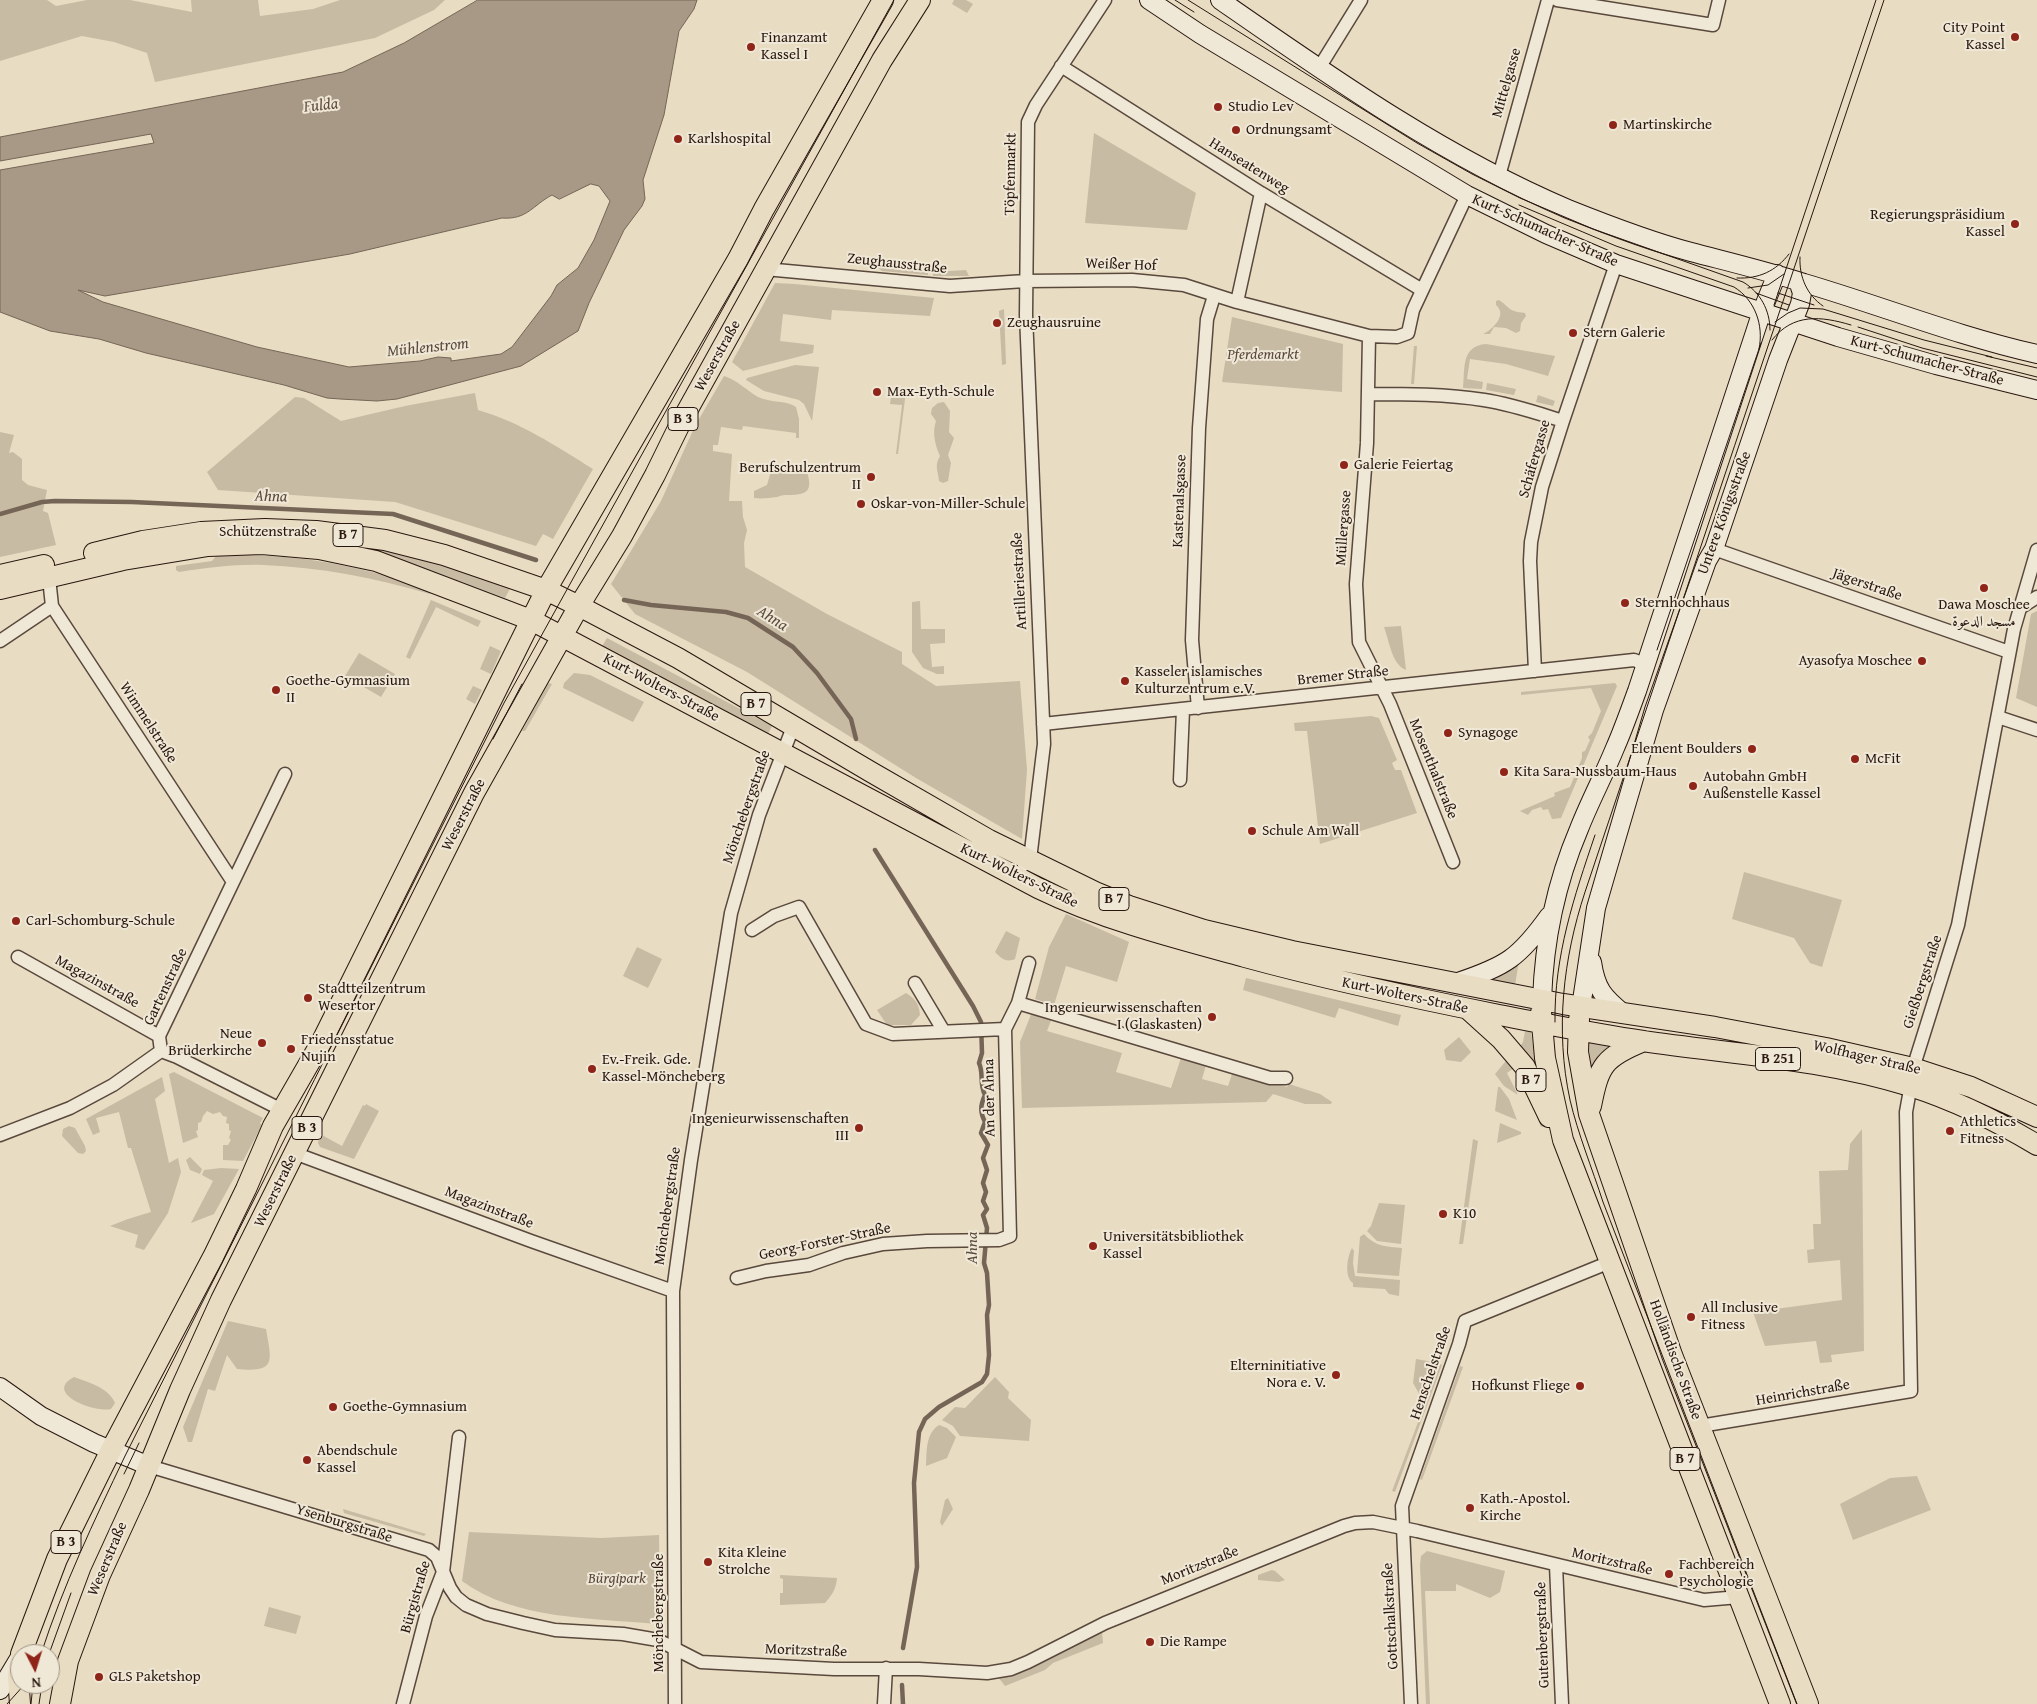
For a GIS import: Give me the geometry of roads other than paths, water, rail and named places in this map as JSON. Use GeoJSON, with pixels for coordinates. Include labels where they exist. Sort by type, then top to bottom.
{"type":"FeatureCollection","features":[{"type":"Feature","properties":{"kind":"main road","name":"Weserstraße"},"geometry":{"type":"LineString","coordinates":[[25,1644],[57,1559],[111,1450],[212,1257],[282,1110],[322,1041],[486,714],[530,620],[738,259],[883,0]]}},
{"type":"Feature","properties":{"kind":"main road","name":"Weserstraße"},"geometry":{"type":"LineString","coordinates":[[60,1704],[68,1661],[100,1575],[206,1332],[474,793],[655,475],[682,420],[882,60],[920,0]]}},
{"type":"Feature","properties":{"kind":"main road","name":"Kurt-Schumacher-Straße"},"geometry":{"type":"LineString","coordinates":[[1149,0],[1200,34],[1467,195],[1546,234],[1616,264],[1838,337],[1936,365],[2037,390]]}},
{"type":"Feature","properties":{"kind":"main road","name":"Kurt-Schumacher-Straße"},"geometry":{"type":"LineString","coordinates":[[1220,0],[1405,125],[1499,176],[1566,208],[1642,237],[1690,252],[1777,274],[1965,336],[2037,354]]}},
{"type":"Feature","properties":{"kind":"main road","name":"Untere Königsstraße"},"geometry":{"type":"LineString","coordinates":[[1541,1024],[1543,960],[1554,910],[1578,830],[1616,748],[1762,311],[1777,274]]}},
{"type":"Feature","properties":{"kind":"main road","name":"Untere Königsstraße"},"geometry":{"type":"LineString","coordinates":[[1581,1007],[1596,908],[1654,710],[1707,561],[1714,549],[1802,293],[1798,281]]}},
{"type":"Feature","properties":{"kind":"main road","name":"Schützenstraße"},"geometry":{"type":"LineString","coordinates":[[0,589],[48,571],[143,541],[201,532],[265,529],[316,530],[385,540],[444,555],[546,590]]}},
{"type":"Feature","properties":{"kind":"main road","name":"Schützenstraße"},"geometry":{"type":"LineString","coordinates":[[0,574],[48,571],[208,546],[262,544],[319,550],[376,561],[530,620]]}},
{"type":"Feature","properties":{"kind":"main road","name":"Kurt-Wolters-Straße"},"geometry":{"type":"LineString","coordinates":[[546,590],[678,658],[935,810],[1027,859],[1129,906],[1204,930],[1292,951],[1458,982],[1542,1000]]}},
{"type":"Feature","properties":{"kind":"main road","name":"Kurt-Wolters-Straße"},"geometry":{"type":"LineString","coordinates":[[530,620],[1018,877],[1091,911],[1194,943],[1326,979],[1578,1031]]}},
{"type":"Feature","properties":{"kind":"main road"},"geometry":{"type":"LineString","coordinates":[[1458,982],[1505,964],[1521,952],[1554,910]]}},
{"type":"Feature","properties":{"kind":"main road"},"geometry":{"type":"LineString","coordinates":[[1590,948],[1598,988],[1609,1002],[1624,1014]]}},
{"type":"Feature","properties":{"kind":"main road","name":"Wolfhager Straße"},"geometry":{"type":"LineString","coordinates":[[1542,1000],[1715,1027],[1826,1048],[1912,1077],[1968,1109],[2008,1127],[2037,1145]]}},
{"type":"Feature","properties":{"kind":"main road","name":"Holländische Straße"},"geometry":{"type":"LineString","coordinates":[[1581,1007],[1578,1052],[1589,1114],[1672,1354],[1808,1704]]}},
{"type":"Feature","properties":{"kind":"main road","name":"B 7"},"geometry":{"type":"LineString","coordinates":[[1468,1009],[1501,1039],[1525,1067],[1563,1140]]}},
{"type":"Feature","properties":{"kind":"main road","name":"Holländische Straße"},"geometry":{"type":"LineString","coordinates":[[1541,1024],[1544,1058],[1563,1140],[1780,1704]]}},
{"type":"Feature","properties":{"kind":"main road","name":"Wolfhager Straße"},"geometry":{"type":"LineString","coordinates":[[1578,1031],[1829,1068],[1912,1077],[1971,1087],[2037,1117]]}},
{"type":"Feature","properties":{"kind":"main road"},"geometry":{"type":"LineString","coordinates":[[1589,1114],[1598,1074],[1603,1065],[1613,1055],[1644,1041]]}},
{"type":"Feature","properties":{"kind":"main road","name":"Ysenburgstraße"},"geometry":{"type":"LineString","coordinates":[[0,1387],[41,1416],[149,1466]]}},
{"type":"Feature","properties":{"kind":"street","name":"Töpfenmarkt"},"geometry":{"type":"LineString","coordinates":[[1025,281],[1028,122],[1036,105],[1105,0]]}},
{"type":"Feature","properties":{"kind":"street"},"geometry":{"type":"LineString","coordinates":[[1319,68],[1361,0]]}},
{"type":"Feature","properties":{"kind":"street","name":"Mittelgasse"},"geometry":{"type":"LineString","coordinates":[[1499,176],[1548,0]]}},
{"type":"Feature","properties":{"kind":"street"},"geometry":{"type":"LineString","coordinates":[[1557,0],[1713,25],[1719,0]]}},
{"type":"Feature","properties":{"kind":"street","name":"Hanseatenweg"},"geometry":{"type":"LineString","coordinates":[[1061,66],[1261,193],[1422,290]]}},
{"type":"Feature","properties":{"kind":"street"},"geometry":{"type":"LineString","coordinates":[[1237,302],[1261,193]]}},
{"type":"Feature","properties":{"kind":"street"},"geometry":{"type":"LineString","coordinates":[[1214,296],[1369,336],[1397,337],[1408,333],[1413,310],[1467,195]]}},
{"type":"Feature","properties":{"kind":"street","name":"Schäfergasse"},"geometry":{"type":"LineString","coordinates":[[1535,671],[1530,570],[1531,542],[1542,487],[1562,421],[1616,264]]}},
{"type":"Feature","properties":{"kind":"street","name":"Zeughausstraße"},"geometry":{"type":"LineString","coordinates":[[765,269],[950,286],[1025,281]]}},
{"type":"Feature","properties":{"kind":"street","name":"Weißer Hof"},"geometry":{"type":"LineString","coordinates":[[1025,281],[1132,280],[1184,285],[1214,296]]}},
{"type":"Feature","properties":{"kind":"street","name":"Artilleriestraße"},"geometry":{"type":"LineString","coordinates":[[1018,877],[1031,851],[1044,744],[1025,281]]}},
{"type":"Feature","properties":{"kind":"street","name":"Kastenalsgasse"},"geometry":{"type":"LineString","coordinates":[[1198,708],[1192,640],[1198,438],[1207,319],[1214,296]]}},
{"type":"Feature","properties":{"kind":"street","name":"Müllergasse"},"geometry":{"type":"LineString","coordinates":[[1369,336],[1367,443],[1356,584],[1356,611],[1359,642],[1382,688]]}},
{"type":"Feature","properties":{"kind":"street"},"geometry":{"type":"LineString","coordinates":[[1368,394],[1443,396],[1484,400],[1562,421]]}},
{"type":"Feature","properties":{"kind":"street","name":"Jägerstraße"},"geometry":{"type":"LineString","coordinates":[[1714,549],[2009,652]]}},
{"type":"Feature","properties":{"kind":"street","name":"Gießbergstraße"},"geometry":{"type":"LineString","coordinates":[[1911,1391],[1906,1112],[1912,1077],[1958,925],[2009,652],[2037,550]]}},
{"type":"Feature","properties":{"kind":"street","name":"Wimmelstraße"},"geometry":{"type":"LineString","coordinates":[[48,571],[52,606],[233,882]]}},
{"type":"Feature","properties":{"kind":"street"},"geometry":{"type":"LineString","coordinates":[[2020,608],[2037,597]]}},
{"type":"Feature","properties":{"kind":"street"},"geometry":{"type":"LineString","coordinates":[[0,641],[52,606]]}},
{"type":"Feature","properties":{"kind":"street","name":"Bremer Straße"},"geometry":{"type":"LineString","coordinates":[[1043,724],[1634,660],[1645,664]]}},
{"type":"Feature","properties":{"kind":"street","name":"Mosenthalstraße"},"geometry":{"type":"LineString","coordinates":[[1382,688],[1453,862]]}},
{"type":"Feature","properties":{"kind":"street"},"geometry":{"type":"LineString","coordinates":[[1180,780],[1183,710]]}},
{"type":"Feature","properties":{"kind":"street"},"geometry":{"type":"LineString","coordinates":[[1998,717],[2037,730]]}},
{"type":"Feature","properties":{"kind":"street","name":"Mönchebergstraße"},"geometry":{"type":"LineString","coordinates":[[675,1704],[673,1291],[693,1150],[731,913],[758,815],[793,727]]}},
{"type":"Feature","properties":{"kind":"street","name":"Gartenstraße"},"geometry":{"type":"LineString","coordinates":[[160,1051],[159,1036],[285,774]]}},
{"type":"Feature","properties":{"kind":"street"},"geometry":{"type":"LineString","coordinates":[[752,930],[774,916],[799,907],[866,1024],[893,1034],[943,1030],[1005,1029]]}},
{"type":"Feature","properties":{"kind":"street","name":"Magazinstraße"},"geometry":{"type":"LineString","coordinates":[[18,957],[159,1036]]}},
{"type":"Feature","properties":{"kind":"street","name":"An der Ahna"},"geometry":{"type":"LineString","coordinates":[[1010,1236],[1005,1029],[1018,1003],[1029,963]]}},
{"type":"Feature","properties":{"kind":"street"},"geometry":{"type":"LineString","coordinates":[[915,983],[943,1030]]}},
{"type":"Feature","properties":{"kind":"street"},"geometry":{"type":"LineString","coordinates":[[1018,1003],[1270,1078],[1286,1078]]}},
{"type":"Feature","properties":{"kind":"street"},"geometry":{"type":"LineString","coordinates":[[0,1135],[78,1103],[113,1085],[160,1051],[177,1056],[282,1110]]}},
{"type":"Feature","properties":{"kind":"street"},"geometry":{"type":"LineString","coordinates":[[0,1126],[15,1128]]}},
{"type":"Feature","properties":{"kind":"street","name":"Magazinstraße"},"geometry":{"type":"LineString","coordinates":[[294,1154],[673,1291]]}},
{"type":"Feature","properties":{"kind":"street","name":"Georg-Forster-Straße"},"geometry":{"type":"LineString","coordinates":[[737,1278],[766,1271],[809,1265],[843,1253],[883,1244],[994,1240],[1010,1236]]}},
{"type":"Feature","properties":{"kind":"street","name":"Henschelstraße"},"geometry":{"type":"LineString","coordinates":[[1403,1528],[1402,1506],[1459,1344],[1465,1321],[1610,1262]]}},
{"type":"Feature","properties":{"kind":"street","name":"Heinrichstraße"},"geometry":{"type":"LineString","coordinates":[[1700,1426],[1911,1391]]}},
{"type":"Feature","properties":{"kind":"street","name":"Bürgistraße"},"geometry":{"type":"LineString","coordinates":[[403,1704],[426,1616],[442,1572],[459,1437]]}},
{"type":"Feature","properties":{"kind":"street","name":"Ysenburgstraße"},"geometry":{"type":"LineString","coordinates":[[149,1466],[429,1550],[437,1557],[442,1572],[456,1596],[466,1604],[487,1614],[555,1630],[622,1634],[658,1640],[676,1649]]}},
{"type":"Feature","properties":{"kind":"street","name":"Moritzstraße"},"geometry":{"type":"LineString","coordinates":[[676,1649],[701,1662],[834,1669],[886,1668],[987,1673],[1011,1669],[1105,1623],[1344,1526],[1374,1522],[1704,1600],[1739,1597]]}},
{"type":"Feature","properties":{"kind":"street","name":"Gottschalkstraße"},"geometry":{"type":"LineString","coordinates":[[1403,1528],[1411,1704]]}},
{"type":"Feature","properties":{"kind":"street","name":"Gutenbergstraße"},"geometry":{"type":"LineString","coordinates":[[1556,1565],[1562,1704]]}},
{"type":"Feature","properties":{"kind":"street"},"geometry":{"type":"LineString","coordinates":[[884,1704],[886,1668]]}},
{"type":"Feature","properties":{"kind":"water","name":"Fulda"},"geometry":{"type":"Polygon","coordinates":[[[478,0],[697,0],[694,9],[679,31],[664,115],[643,180],[645,199],[624,230],[589,303],[578,331],[521,366],[397,399],[377,401],[327,398],[284,385],[146,353],[99,339],[50,331],[0,312],[0,170],[154,143],[151,134],[0,161],[0,137],[343,72],[404,43],[478,0]],[[591,184],[559,199],[552,195],[518,217],[502,218],[350,254],[105,296],[78,290],[103,302],[257,347],[349,367],[420,361],[438,357],[451,358],[451,361],[501,354],[512,347],[551,296],[557,285],[578,268],[594,240],[610,201],[599,186],[591,184]]]}},
{"type":"Feature","properties":{"kind":"waterway","name":"Ahna"},"geometry":{"type":"LineString","coordinates":[[0,514],[42,502],[55,501],[132,502],[393,514],[536,560]]}},
{"type":"Feature","properties":{"kind":"waterway","name":"Ahna"},"geometry":{"type":"LineString","coordinates":[[624,600],[651,605],[726,612],[748,618],[793,647],[817,673],[851,719],[856,739]]}},
{"type":"Feature","properties":{"kind":"waterway","name":"Ahna"},"geometry":{"type":"LineString","coordinates":[[875,850],[973,1006],[981,1022],[982,1053],[979,1063],[985,1095],[981,1109],[985,1122],[981,1133],[988,1145],[983,1158],[987,1170],[983,1183],[986,1192],[983,1201],[987,1209],[983,1215],[987,1228],[984,1263],[987,1273],[989,1305],[987,1315],[989,1355],[987,1374],[982,1382],[939,1407],[925,1419],[919,1432],[914,1483],[917,1567],[903,1648]]}},
{"type":"Feature","properties":{"kind":"waterway","name":"Ahna"},"geometry":{"type":"LineString","coordinates":[[902,1685],[903,1704]]}},
{"type":"Feature","properties":{"kind":"tram line"},"geometry":{"type":"LineString","coordinates":[[45,1644],[69,1579],[125,1456],[504,703],[894,0]]}},
{"type":"Feature","properties":{"kind":"tram line"},"geometry":{"type":"LineString","coordinates":[[1175,0],[1194,12]]}},
{"type":"Feature","properties":{"kind":"tram line"},"geometry":{"type":"LineString","coordinates":[[1188,0],[1417,143],[1472,174],[1520,198],[1593,229],[1743,282],[1763,302],[1768,315],[1770,330]]}},
{"type":"Feature","properties":{"kind":"tram line"},"geometry":{"type":"LineString","coordinates":[[1774,305],[1876,0]]}},
{"type":"Feature","properties":{"kind":"tram line"},"geometry":{"type":"LineString","coordinates":[[1797,1704],[1603,1202],[1570,1100],[1565,1074],[1562,1021],[1567,969],[1577,917],[1884,0]]}},
{"type":"Feature","properties":{"kind":"tram line"},"geometry":{"type":"LineString","coordinates":[[1519,205],[1616,246],[1734,287],[1747,299],[1756,314],[1760,331],[1759,349]]}},
{"type":"Feature","properties":{"kind":"tram line"},"geometry":{"type":"LineString","coordinates":[[1737,278],[1753,277],[1766,273],[1789,254]]}},
{"type":"Feature","properties":{"kind":"tram line"},"geometry":{"type":"LineString","coordinates":[[1800,257],[1801,272],[1805,285],[1817,302],[1823,306]]}},
{"type":"Feature","properties":{"kind":"tram line"},"geometry":{"type":"LineString","coordinates":[[1748,288],[1768,285],[1784,274]]}},
{"type":"Feature","properties":{"kind":"tram line"},"geometry":{"type":"LineString","coordinates":[[1756,293],[1789,305]]}},
{"type":"Feature","properties":{"kind":"tram line"},"geometry":{"type":"LineString","coordinates":[[1778,293],[1814,305]]}},
{"type":"Feature","properties":{"kind":"tram line"},"geometry":{"type":"LineString","coordinates":[[1775,322],[1788,313],[1800,308],[1823,309],[1924,340],[1992,357]]}},
{"type":"Feature","properties":{"kind":"tram line"},"geometry":{"type":"LineString","coordinates":[[1772,340],[1789,325],[1808,319],[1829,320],[1851,325]]}},
{"type":"Feature","properties":{"kind":"tram line"},"geometry":{"type":"LineString","coordinates":[[1858,327],[1922,348],[2037,377]]}},
{"type":"Feature","properties":{"kind":"tram line"},"geometry":{"type":"LineString","coordinates":[[1657,650],[1761,343]]}},
{"type":"Feature","properties":{"kind":"tram line"},"geometry":{"type":"LineString","coordinates":[[1986,356],[2037,368]]}},
{"type":"Feature","properties":{"kind":"tram line"},"geometry":{"type":"LineString","coordinates":[[493,739],[522,684]]}},
{"type":"Feature","properties":{"kind":"tram line"},"geometry":{"type":"LineString","coordinates":[[1555,1022],[1558,974],[1562,950],[1573,904],[1595,835]]}},
{"type":"Feature","properties":{"kind":"tram line"},"geometry":{"type":"LineString","coordinates":[[124,1474],[139,1443]]}},
{"type":"Feature","properties":{"kind":"tram line"},"geometry":{"type":"LineString","coordinates":[[53,1644],[71,1593]]}},
{"type":"Feature","properties":{"kind":"tram line"},"geometry":{"type":"LineString","coordinates":[[7,1704],[16,1694]]}},
{"type":"Feature","properties":{"kind":"tram line"},"geometry":{"type":"LineString","coordinates":[[31,1704],[32,1694]]}},
{"type":"Feature","properties":{"kind":"tram line"},"geometry":{"type":"LineString","coordinates":[[39,1704],[40,1694]]}},
{"type":"Feature","properties":{"kind":"place","name":"City Point Kassel"},"geometry":{"type":"Point","coordinates":[2015,37]}},
{"type":"Feature","properties":{"kind":"place","name":"Finanzamt Kassel I"},"geometry":{"type":"Point","coordinates":[751,47]}},
{"type":"Feature","properties":{"kind":"place","name":"Studio Lev"},"geometry":{"type":"Point","coordinates":[1218,107]}},
{"type":"Feature","properties":{"kind":"place","name":"Martinskirche"},"geometry":{"type":"Point","coordinates":[1613,125]}},
{"type":"Feature","properties":{"kind":"place","name":"Ordnungsamt"},"geometry":{"type":"Point","coordinates":[1236,130]}},
{"type":"Feature","properties":{"kind":"place","name":"Karlshospital"},"geometry":{"type":"Point","coordinates":[678,139]}},
{"type":"Feature","properties":{"kind":"place","name":"Regierungspräsidium Kassel"},"geometry":{"type":"Point","coordinates":[2015,224]}},
{"type":"Feature","properties":{"kind":"place","name":"Zeughausruine"},"geometry":{"type":"Point","coordinates":[997,323]}},
{"type":"Feature","properties":{"kind":"place","name":"Stern Galerie"},"geometry":{"type":"Point","coordinates":[1573,333]}},
{"type":"Feature","properties":{"kind":"place","name":"Max-Eyth-Schule"},"geometry":{"type":"Point","coordinates":[877,392]}},
{"type":"Feature","properties":{"kind":"place","name":"Galerie Feiertag"},"geometry":{"type":"Point","coordinates":[1344,465]}},
{"type":"Feature","properties":{"kind":"place","name":"Berufschulzentrum II"},"geometry":{"type":"Point","coordinates":[871,477]}},
{"type":"Feature","properties":{"kind":"place","name":"Oskar-von-Miller-Schule"},"geometry":{"type":"Point","coordinates":[861,504]}},
{"type":"Feature","properties":{"kind":"place","name":"Dawa Moschee مسجد الدعوة"},"geometry":{"type":"Point","coordinates":[1984,588]}},
{"type":"Feature","properties":{"kind":"place","name":"Sternhochhaus"},"geometry":{"type":"Point","coordinates":[1625,603]}},
{"type":"Feature","properties":{"kind":"place","name":"Ayasofya Moschee"},"geometry":{"type":"Point","coordinates":[1922,661]}},
{"type":"Feature","properties":{"kind":"place","name":"Kasseler islamisches Kulturzentrum e.V."},"geometry":{"type":"Point","coordinates":[1125,681]}},
{"type":"Feature","properties":{"kind":"place","name":"Goethe-Gymnasium II"},"geometry":{"type":"Point","coordinates":[276,690]}},
{"type":"Feature","properties":{"kind":"place","name":"Synagoge"},"geometry":{"type":"Point","coordinates":[1448,733]}},
{"type":"Feature","properties":{"kind":"place","name":"Element Boulders"},"geometry":{"type":"Point","coordinates":[1752,749]}},
{"type":"Feature","properties":{"kind":"place","name":"McFit"},"geometry":{"type":"Point","coordinates":[1855,759]}},
{"type":"Feature","properties":{"kind":"place","name":"Kita Sara-Nussbaum-Haus"},"geometry":{"type":"Point","coordinates":[1504,772]}},
{"type":"Feature","properties":{"kind":"place","name":"Autobahn GmbH Außenstelle Kassel"},"geometry":{"type":"Point","coordinates":[1693,786]}},
{"type":"Feature","properties":{"kind":"place","name":"Schule Am Wall"},"geometry":{"type":"Point","coordinates":[1252,831]}},
{"type":"Feature","properties":{"kind":"place","name":"Carl-Schomburg-Schule"},"geometry":{"type":"Point","coordinates":[16,921]}},
{"type":"Feature","properties":{"kind":"place","name":"Stadtteilzentrum Wesertor"},"geometry":{"type":"Point","coordinates":[308,998]}},
{"type":"Feature","properties":{"kind":"place","name":"Ingenieurwissenschaften I (Glaskasten)"},"geometry":{"type":"Point","coordinates":[1212,1017]}},
{"type":"Feature","properties":{"kind":"place","name":"Neue Brüderkirche"},"geometry":{"type":"Point","coordinates":[262,1043]}},
{"type":"Feature","properties":{"kind":"place","name":"Friedensstatue Nujin"},"geometry":{"type":"Point","coordinates":[291,1049]}},
{"type":"Feature","properties":{"kind":"place","name":"Ev.-Freik. Gde. Kassel-Möncheberg"},"geometry":{"type":"Point","coordinates":[592,1069]}},
{"type":"Feature","properties":{"kind":"place","name":"Ingenieurwissenschaften III"},"geometry":{"type":"Point","coordinates":[859,1128]}},
{"type":"Feature","properties":{"kind":"place","name":"Athletics Fitness"},"geometry":{"type":"Point","coordinates":[1950,1131]}},
{"type":"Feature","properties":{"kind":"place","name":"K10"},"geometry":{"type":"Point","coordinates":[1443,1214]}},
{"type":"Feature","properties":{"kind":"place","name":"Universitätsbibliothek Kassel"},"geometry":{"type":"Point","coordinates":[1093,1246]}},
{"type":"Feature","properties":{"kind":"place","name":"All Inclusive Fitness"},"geometry":{"type":"Point","coordinates":[1691,1317]}},
{"type":"Feature","properties":{"kind":"place","name":"Elterninitiative Nora e. V."},"geometry":{"type":"Point","coordinates":[1336,1375]}},
{"type":"Feature","properties":{"kind":"place","name":"Hofkunst Fliege"},"geometry":{"type":"Point","coordinates":[1580,1386]}},
{"type":"Feature","properties":{"kind":"place","name":"Goethe-Gymnasium"},"geometry":{"type":"Point","coordinates":[333,1407]}},
{"type":"Feature","properties":{"kind":"place","name":"Abendschule Kassel"},"geometry":{"type":"Point","coordinates":[307,1460]}},
{"type":"Feature","properties":{"kind":"place","name":"Kath.-Apostol. Kirche"},"geometry":{"type":"Point","coordinates":[1470,1508]}},
{"type":"Feature","properties":{"kind":"place","name":"Kita Kleine Strolche"},"geometry":{"type":"Point","coordinates":[708,1562]}},
{"type":"Feature","properties":{"kind":"place","name":"Fachbereich Psychologie"},"geometry":{"type":"Point","coordinates":[1669,1574]}},
{"type":"Feature","properties":{"kind":"place","name":"Die Rampe"},"geometry":{"type":"Point","coordinates":[1150,1642]}},
{"type":"Feature","properties":{"kind":"place","name":"GLS Paketshop"},"geometry":{"type":"Point","coordinates":[99,1677]}},
{"type":"Feature","properties":{"kind":"water label","name":"Mühlenstrom"},"geometry":{"type":"Point","coordinates":[428,348]}},
{"type":"Feature","properties":{"kind":"park label","name":"Pferdemarkt"},"geometry":{"type":"Point","coordinates":[1263,355]}},
{"type":"Feature","properties":{"kind":"park label","name":"Bürgipark"},"geometry":{"type":"Point","coordinates":[617,1579]}}]}
